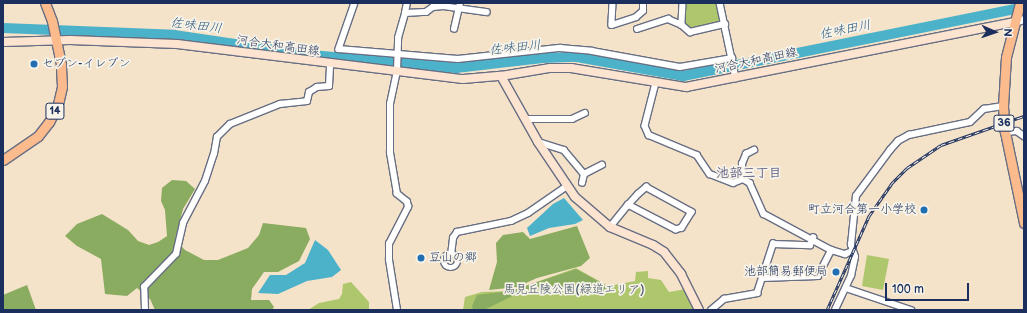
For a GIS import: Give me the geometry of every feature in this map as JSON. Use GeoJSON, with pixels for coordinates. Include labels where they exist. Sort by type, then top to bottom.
{"type":"FeatureCollection","features":[{"type":"Feature","properties":{"kind":"main road","name":"36"},"geometry":{"type":"LineString","coordinates":[[1020,3],[1018,20],[1006,57],[1003,106],[1005,132],[1024,223]]}},
{"type":"Feature","properties":{"kind":"main road","name":"14"},"geometry":{"type":"LineString","coordinates":[[3,160],[38,136],[55,110],[62,73],[52,21],[44,4]]}},
{"type":"Feature","properties":{"kind":"main road","name":"河合大和高田線"},"geometry":{"type":"LineString","coordinates":[[3,42],[56,37],[177,44],[330,65],[462,79],[501,76],[550,68],[571,68],[686,87],[1018,20]]}},
{"type":"Feature","properties":{"kind":"main road"},"geometry":{"type":"LineString","coordinates":[[501,76],[538,142],[567,186],[584,206],[610,227],[654,245],[664,252],[681,274],[699,310]]}},
{"type":"Feature","properties":{"kind":"street"},"geometry":{"type":"LineString","coordinates":[[355,3],[339,49],[458,59],[560,48],[592,51],[680,67],[732,58]]}},
{"type":"Feature","properties":{"kind":"street"},"geometry":{"type":"LineString","coordinates":[[397,310],[389,260],[389,244],[408,207],[407,202],[396,194],[391,164],[390,104],[397,71],[398,38],[407,3]]}},
{"type":"Feature","properties":{"kind":"street"},"geometry":{"type":"LineString","coordinates":[[613,3],[612,25],[636,17],[643,11],[643,3]]}},
{"type":"Feature","properties":{"kind":"street"},"geometry":{"type":"LineString","coordinates":[[682,25],[683,3]]}},
{"type":"Feature","properties":{"kind":"street"},"geometry":{"type":"LineString","coordinates":[[720,3],[736,78]]}},
{"type":"Feature","properties":{"kind":"street"},"geometry":{"type":"LineString","coordinates":[[405,13],[426,12],[433,5],[460,6],[487,12]]}},
{"type":"Feature","properties":{"kind":"street"},"geometry":{"type":"LineString","coordinates":[[454,29],[460,6]]}},
{"type":"Feature","properties":{"kind":"street"},"geometry":{"type":"LineString","coordinates":[[637,29],[668,19],[682,25],[690,32],[725,24]]}},
{"type":"Feature","properties":{"kind":"street"},"geometry":{"type":"LineString","coordinates":[[145,310],[144,287],[176,254],[183,223],[205,181],[214,154],[217,137],[230,124],[280,104],[307,101],[309,92],[317,87],[329,86],[330,65]]}},
{"type":"Feature","properties":{"kind":"street"},"geometry":{"type":"LineString","coordinates":[[656,83],[645,126],[649,135],[697,155],[710,174],[733,183],[743,179]]}},
{"type":"Feature","properties":{"kind":"street"},"geometry":{"type":"LineString","coordinates":[[835,310],[846,288],[855,257],[852,251],[856,196],[898,141],[909,135],[970,122],[984,110],[1003,106]]}},
{"type":"Feature","properties":{"kind":"street"},"geometry":{"type":"LineString","coordinates":[[525,119],[572,119],[585,113]]}},
{"type":"Feature","properties":{"kind":"street"},"geometry":{"type":"LineString","coordinates":[[1005,132],[1017,131],[1024,136]]}},
{"type":"Feature","properties":{"kind":"street"},"geometry":{"type":"LineString","coordinates":[[538,142],[564,150],[584,174]]}},
{"type":"Feature","properties":{"kind":"street"},"geometry":{"type":"LineString","coordinates":[[743,179],[742,164],[746,154],[754,150]]}},
{"type":"Feature","properties":{"kind":"street"},"geometry":{"type":"LineString","coordinates":[[582,183],[584,174],[602,164]]}},
{"type":"Feature","properties":{"kind":"street"},"geometry":{"type":"LineString","coordinates":[[743,179],[750,183],[764,214],[813,238],[831,250],[845,254],[852,251]]}},
{"type":"Feature","properties":{"kind":"street"},"geometry":{"type":"LineString","coordinates":[[451,255],[453,238],[457,232],[511,221],[528,213],[567,186]]}},
{"type":"Feature","properties":{"kind":"street"},"geometry":{"type":"LineString","coordinates":[[610,227],[628,205],[646,187],[692,212],[682,228],[676,230],[628,205]]}},
{"type":"Feature","properties":{"kind":"street"},"geometry":{"type":"LineString","coordinates":[[711,310],[724,299],[758,293],[773,244],[810,245],[813,238]]}},
{"type":"Feature","properties":{"kind":"street"},"geometry":{"type":"LineString","coordinates":[[762,278],[818,276],[831,250]]}},
{"type":"Feature","properties":{"kind":"street"},"geometry":{"type":"LineString","coordinates":[[846,288],[911,310]]}},
{"type":"Feature","properties":{"kind":"green space"},"geometry":{"type":"Polygon","coordinates":[[[686,3],[717,3],[721,19],[719,23],[689,29],[685,24],[686,3]]]}},
{"type":"Feature","properties":{"kind":"green space"},"geometry":{"type":"Polygon","coordinates":[[[172,180],[186,181],[195,189],[183,209],[175,239],[185,250],[204,260],[218,260],[248,248],[259,235],[263,223],[306,228],[310,239],[299,261],[278,272],[264,272],[252,289],[251,300],[269,300],[274,307],[272,310],[155,310],[150,299],[137,288],[127,296],[105,294],[101,259],[77,246],[65,236],[77,224],[102,214],[128,230],[138,241],[149,245],[158,242],[167,236],[165,210],[161,201],[162,188],[172,180]]]}},
{"type":"Feature","properties":{"kind":"green space"},"geometry":{"type":"Polygon","coordinates":[[[577,226],[590,258],[581,266],[537,278],[517,287],[489,290],[497,262],[496,243],[503,235],[523,232],[530,239],[577,226]]]}},
{"type":"Feature","properties":{"kind":"green space"},"geometry":{"type":"Polygon","coordinates":[[[867,255],[889,259],[883,290],[862,286],[867,255]]]}},
{"type":"Feature","properties":{"kind":"green space","name":"馬見丘陵公園(緑道エリア)"},"geometry":{"type":"Polygon","coordinates":[[[576,268],[608,286],[635,281],[636,272],[648,271],[648,278],[661,280],[669,292],[686,289],[695,310],[463,310],[465,297],[482,292],[511,291],[576,268]]]}},
{"type":"Feature","properties":{"kind":"green space"},"geometry":{"type":"Polygon","coordinates":[[[576,269],[607,286],[608,292],[602,296],[590,285],[574,282],[559,290],[527,289],[484,310],[473,310],[472,306],[477,295],[511,291],[576,269]]]}},
{"type":"Feature","properties":{"kind":"green space"},"geometry":{"type":"Polygon","coordinates":[[[351,282],[369,302],[369,310],[308,310],[319,303],[339,299],[342,294],[343,284],[351,282]]]}},
{"type":"Feature","properties":{"kind":"green space"},"geometry":{"type":"Polygon","coordinates":[[[27,285],[36,310],[3,310],[3,295],[27,285]]]}},
{"type":"Feature","properties":{"kind":"water"},"geometry":{"type":"Polygon","coordinates":[[[564,198],[583,220],[575,224],[549,228],[530,236],[527,228],[553,204],[564,198]]]}},
{"type":"Feature","properties":{"kind":"water"},"geometry":{"type":"Polygon","coordinates":[[[315,240],[328,250],[341,270],[332,277],[307,281],[278,294],[258,293],[270,275],[286,275],[305,263],[315,240]]]}},
{"type":"Feature","properties":{"kind":"waterway","name":"佐味田川"},"geometry":{"type":"LineString","coordinates":[[3,28],[174,35],[311,55],[456,68],[542,58],[577,57],[683,76],[1024,7]]}},
{"type":"Feature","properties":{"kind":"railway"},"geometry":{"type":"LineString","coordinates":[[827,310],[869,216],[891,184],[907,168],[941,145],[1024,116]]}},
{"type":"Feature","properties":{"kind":"place","name":"セブン-イレブン"},"geometry":{"type":"Point","coordinates":[34,64]}},
{"type":"Feature","properties":{"kind":"place","name":"町立河合第一小学校"},"geometry":{"type":"Point","coordinates":[924,210]}},
{"type":"Feature","properties":{"kind":"place","name":"豆山の郷"},"geometry":{"type":"Point","coordinates":[421,258]}},
{"type":"Feature","properties":{"kind":"place","name":"池部簡易郵便局"},"geometry":{"type":"Point","coordinates":[836,272]}},
{"type":"Feature","properties":{"kind":"district","name":"池部三丁目"},"geometry":{"type":"Point","coordinates":[749,173]}}]}
